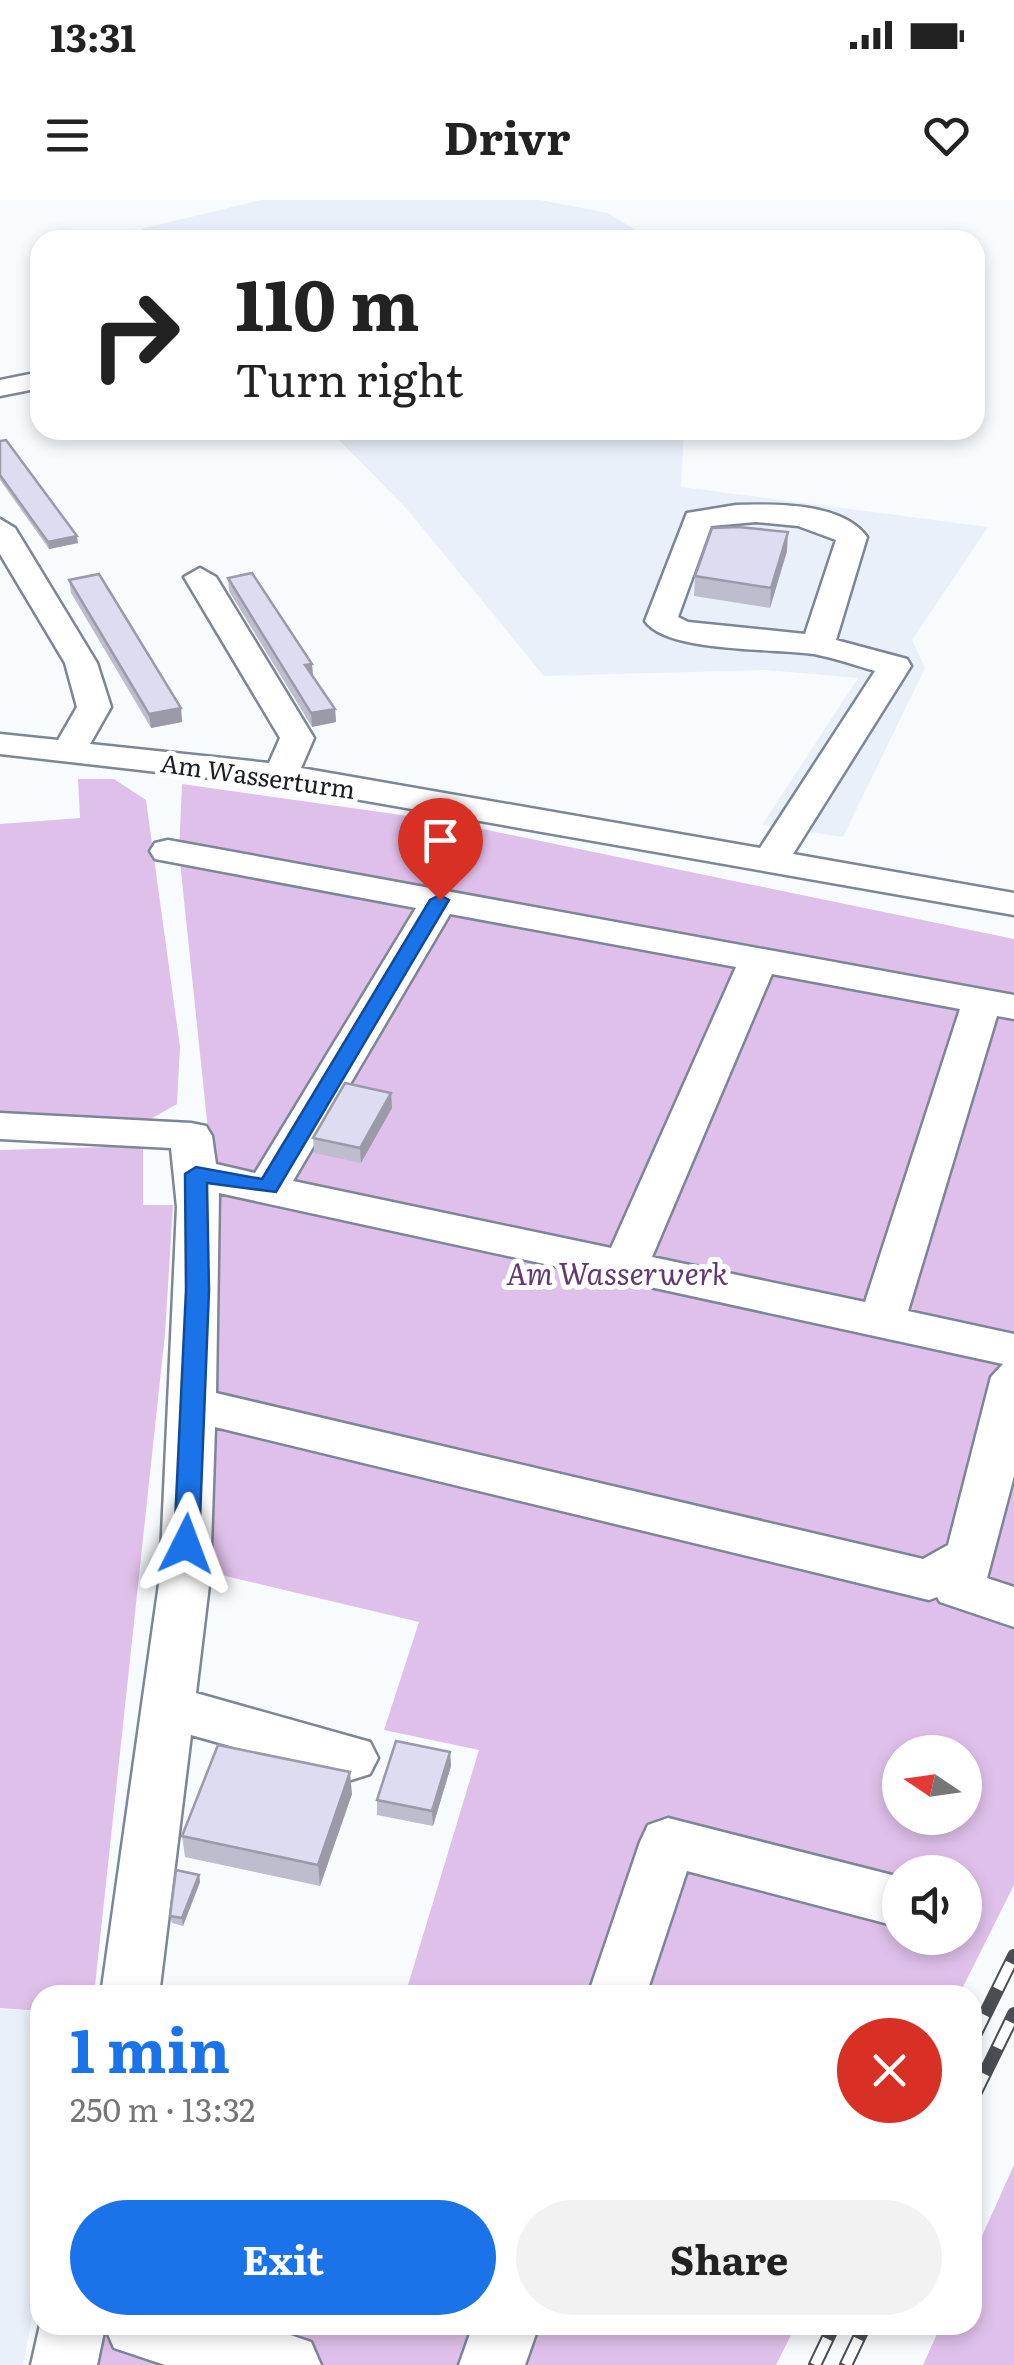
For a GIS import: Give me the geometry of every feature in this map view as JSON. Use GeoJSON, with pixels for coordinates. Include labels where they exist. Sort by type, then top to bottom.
{"type":"FeatureCollection","features":[{"type":"Feature","properties":{"kind":"street"},"geometry":{"type":"LineString","coordinates":[[0,388],[30,382]]}},
{"type":"Feature","properties":{"kind":"street"},"geometry":{"type":"LineString","coordinates":[[771,860],[895,666],[818,645],[681,632],[661,621],[698,519],[732,512],[833,523],[852,537],[818,645]]}},
{"type":"Feature","properties":{"kind":"street"},"geometry":{"type":"LineString","coordinates":[[0,528],[81,662],[94,707],[68,752]]}},
{"type":"Feature","properties":{"kind":"street"},"geometry":{"type":"LineString","coordinates":[[200,577],[297,738],[280,776]]}},
{"type":"Feature","properties":{"kind":"street","name":"Am Wasserturm"},"geometry":{"type":"LineString","coordinates":[[0,744],[280,776],[1014,904]]}},
{"type":"Feature","properties":{"kind":"street"},"geometry":{"type":"LineString","coordinates":[[168,851],[998,1004],[882,1320]]}},
{"type":"Feature","properties":{"kind":"street"},"geometry":{"type":"LineString","coordinates":[[268,1187],[440,900]]}},
{"type":"Feature","properties":{"kind":"street"},"geometry":{"type":"LineString","coordinates":[[626,1265],[759,960]]}},
{"type":"Feature","properties":{"kind":"street"},"geometry":{"type":"LineString","coordinates":[[0,1126],[194,1156],[268,1187],[1014,1350]]}},
{"type":"Feature","properties":{"kind":"street"},"geometry":{"type":"LineString","coordinates":[[131,1985],[185,1577],[192,1412],[194,1156]]}},
{"type":"Feature","properties":{"kind":"street"},"geometry":{"type":"LineString","coordinates":[[1014,1377],[970,1556],[958,1588],[1014,1607]]}},
{"type":"Feature","properties":{"kind":"street"},"geometry":{"type":"LineString","coordinates":[[192,1412],[226,1410],[929,1580],[970,1556]]}},
{"type":"Feature","properties":{"kind":"street"},"geometry":{"type":"LineString","coordinates":[[168,1707],[351,1758]]}},
{"type":"Feature","properties":{"kind":"street"},"geometry":{"type":"LineString","coordinates":[[620,1985],[668,1842],[882,1897]]}},
{"type":"Feature","properties":{"kind":"street"},"geometry":{"type":"LineString","coordinates":[[64,2365],[71,2335]]}},
{"type":"Feature","properties":{"kind":"street"},"geometry":{"type":"LineString","coordinates":[[175,2335],[288,2365]]}},
{"type":"Feature","properties":{"kind":"street"},"geometry":{"type":"LineString","coordinates":[[492,2365],[502,2335]]}},
{"type":"Feature","properties":{"kind":"shaded area"},"geometry":{"type":"Polygon","coordinates":[[[261,200],[540,200],[608,213],[636,230],[142,230],[261,200]]]}},
{"type":"Feature","properties":{"kind":"shaded area"},"geometry":{"type":"Polygon","coordinates":[[[339,440],[683,440],[681,487],[988,527],[912,640],[925,668],[843,837],[762,825],[858,678],[766,670],[544,676],[406,508],[339,440]]]}},
{"type":"Feature","properties":{"kind":"shaded area"},"geometry":{"type":"Polygon","coordinates":[[[0,2009],[30,2010],[30,2329],[23,2365],[0,2365],[0,2009]]]}},
{"type":"Feature","properties":{"kind":"green space"},"geometry":{"type":"Polygon","coordinates":[[[78,779],[114,779],[146,800],[180,1047],[177,1104],[149,1120],[0,1115],[0,824],[80,818],[78,779]]]}},
{"type":"Feature","properties":{"kind":"green space","name":"Am Wasserwerk"},"geometry":{"type":"Polygon","coordinates":[[[182,784],[444,821],[1014,939],[1014,1885],[982,1949],[982,1855],[882,1855],[882,1955],[979,1955],[964,1985],[408,1985],[479,1750],[384,1730],[419,1622],[200,1570],[219,1236],[179,852],[182,784]]]}},
{"type":"Feature","properties":{"kind":"green space"},"geometry":{"type":"Polygon","coordinates":[[[143,1146],[143,1205],[173,1205],[165,1334],[95,1985],[30,1985],[30,2010],[0,2008],[0,1150],[143,1146]]]}},
{"type":"Feature","properties":{"kind":"green space"},"geometry":{"type":"Polygon","coordinates":[[[1014,2165],[1014,2365],[923,2365],[936,2335],[982,2335],[982,2236],[1014,2165]]]}},
{"type":"Feature","properties":{"kind":"green space"},"geometry":{"type":"Polygon","coordinates":[[[94,2335],[791,2335],[776,2365],[87,2365],[94,2335]]]}},
{"type":"Feature","properties":{"kind":"building"},"geometry":{"type":"Polygon","coordinates":[[[6,440],[77,536],[48,542],[0,475],[0,441],[6,440]]]}},
{"type":"Feature","properties":{"kind":"building"},"geometry":{"type":"Polygon","coordinates":[[[712,528],[788,532],[771,588],[695,576],[712,528]]]}},
{"type":"Feature","properties":{"kind":"building"},"geometry":{"type":"Polygon","coordinates":[[[252,573],[312,664],[305,665],[335,709],[311,713],[228,578],[252,573]]]}},
{"type":"Feature","properties":{"kind":"building"},"geometry":{"type":"Polygon","coordinates":[[[99,574],[181,708],[149,714],[69,580],[99,574]]]}},
{"type":"Feature","properties":{"kind":"building"},"geometry":{"type":"Polygon","coordinates":[[[345,1083],[391,1093],[360,1148],[313,1138],[345,1083]]]}},
{"type":"Feature","properties":{"kind":"building"},"geometry":{"type":"Polygon","coordinates":[[[396,1741],[450,1752],[432,1811],[377,1800],[396,1741]]]}},
{"type":"Feature","properties":{"kind":"building"},"geometry":{"type":"Polygon","coordinates":[[[218,1745],[350,1772],[318,1865],[182,1836],[218,1745]]]}},
{"type":"Feature","properties":{"kind":"building"},"geometry":{"type":"Polygon","coordinates":[[[176,1870],[199,1875],[182,1918],[170,1916],[176,1870]]]}},
{"type":"Feature","properties":{"kind":"railway"},"geometry":{"type":"LineString","coordinates":[[982,2021],[1014,1956]]}},
{"type":"Feature","properties":{"kind":"railway"},"geometry":{"type":"LineString","coordinates":[[982,2080],[1014,2014]]}},
{"type":"Feature","properties":{"kind":"railway"},"geometry":{"type":"LineString","coordinates":[[815,2365],[829,2335]]}},
{"type":"Feature","properties":{"kind":"railway"},"geometry":{"type":"LineString","coordinates":[[846,2365],[860,2335]]}},
{"type":"Feature","properties":{"kind":"route"},"geometry":{"type":"LineString","coordinates":[[186,1544],[198,1290],[196,1174],[268,1187],[440,900]]}}]}
